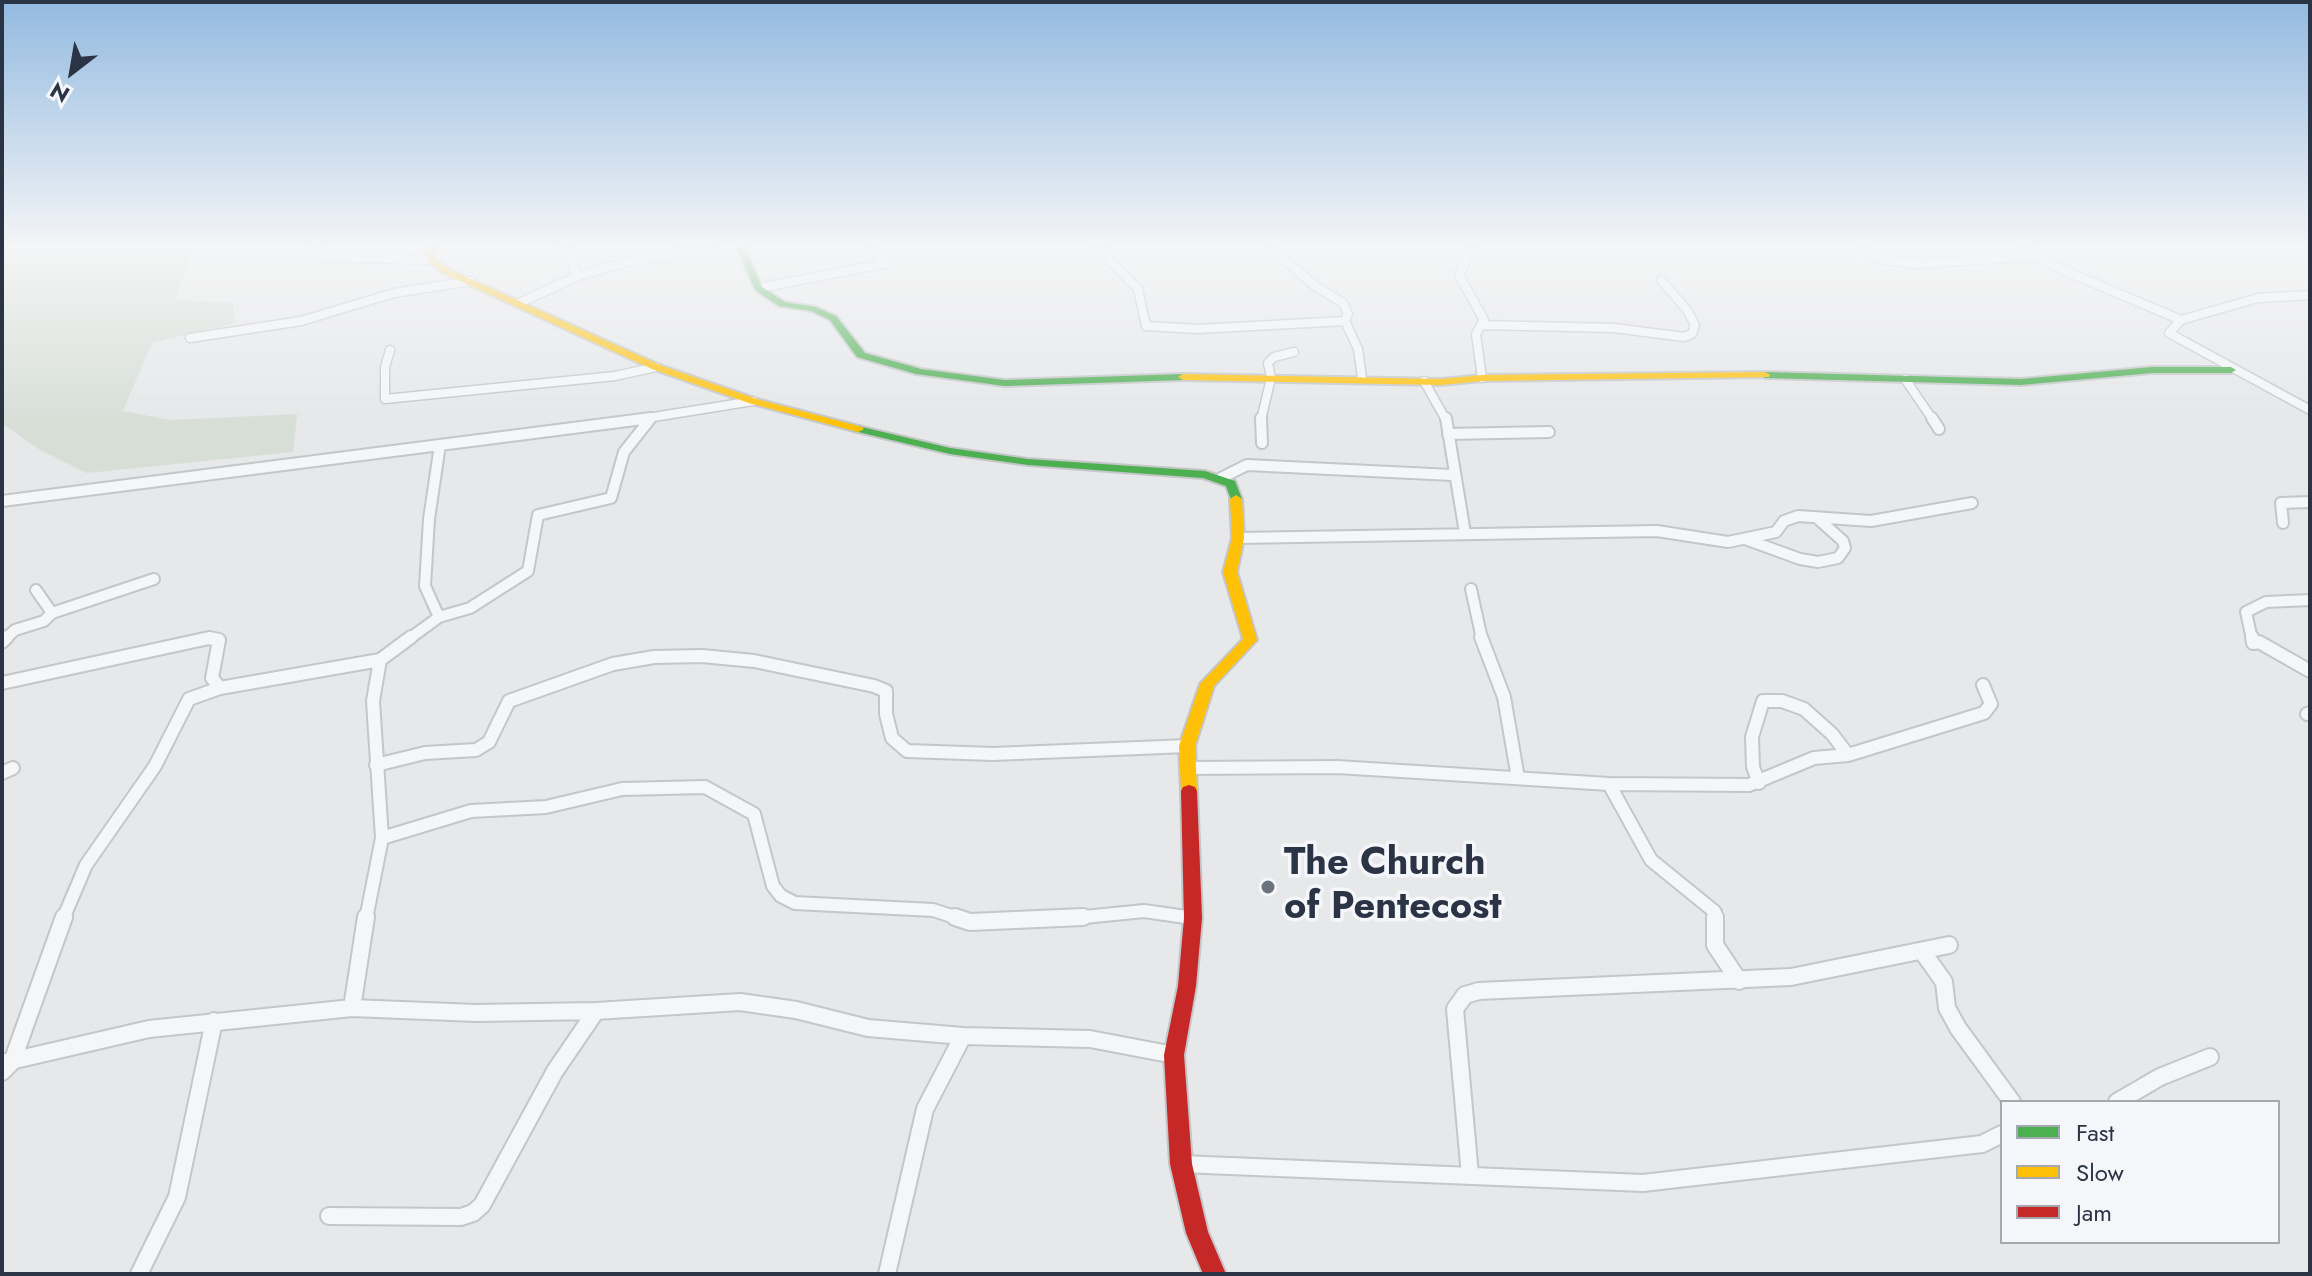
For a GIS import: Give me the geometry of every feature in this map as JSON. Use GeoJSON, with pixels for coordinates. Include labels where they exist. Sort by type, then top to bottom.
{"type":"FeatureCollection","features":[{"type":"Feature","properties":{"kind":"street"},"geometry":{"type":"LineString","coordinates":[[190,338],[301,321],[346,308]]}},
{"type":"Feature","properties":{"kind":"street"},"geometry":{"type":"LineString","coordinates":[[529,308],[656,367],[753,401],[889,438],[950,451],[1028,462],[1221,478],[1247,465],[1452,475]]}},
{"type":"Feature","properties":{"kind":"street"},"geometry":{"type":"LineString","coordinates":[[804,308],[833,318],[861,355],[920,372],[1030,384],[1206,376],[1424,381],[1708,374],[2021,382],[2152,370],[2231,370]]}},
{"type":"Feature","properties":{"kind":"street"},"geometry":{"type":"LineString","coordinates":[[1142,308],[1146,326],[1198,329],[1345,321]]}},
{"type":"Feature","properties":{"kind":"street"},"geometry":{"type":"LineString","coordinates":[[1345,308],[1348,314],[1345,321],[1358,349],[1362,378]]}},
{"type":"Feature","properties":{"kind":"street"},"geometry":{"type":"LineString","coordinates":[[1477,308],[1484,320],[1476,334],[1482,378]]}},
{"type":"Feature","properties":{"kind":"street"},"geometry":{"type":"LineString","coordinates":[[1482,325],[1614,328],[1684,337],[1692,334],[1695,325],[1685,308]]}},
{"type":"Feature","properties":{"kind":"street"},"geometry":{"type":"LineString","coordinates":[[2153,308],[2181,320]]}},
{"type":"Feature","properties":{"kind":"street"},"geometry":{"type":"LineString","coordinates":[[2225,308],[2181,320],[2169,329],[2174,338],[2310,410]]}},
{"type":"Feature","properties":{"kind":"street"},"geometry":{"type":"LineString","coordinates":[[390,350],[385,367],[385,399],[615,376],[656,367]]}},
{"type":"Feature","properties":{"kind":"street"},"geometry":{"type":"LineString","coordinates":[[1262,443],[1261,412],[1271,378],[1270,359],[1294,352]]}},
{"type":"Feature","properties":{"kind":"street"},"geometry":{"type":"LineString","coordinates":[[1905,379],[1939,429]]}},
{"type":"Feature","properties":{"kind":"street"},"geometry":{"type":"LineString","coordinates":[[1424,381],[1446,418],[1452,475],[1465,533]]}},
{"type":"Feature","properties":{"kind":"street"},"geometry":{"type":"LineString","coordinates":[[2,501],[651,418],[753,401]]}},
{"type":"Feature","properties":{"kind":"street"},"geometry":{"type":"LineString","coordinates":[[5,1066],[86,865],[155,766],[189,699],[220,688],[380,660],[439,617],[470,608],[528,571],[538,515],[544,511],[611,498],[624,452],[651,418]]}},
{"type":"Feature","properties":{"kind":"street"},"geometry":{"type":"LineString","coordinates":[[1448,434],[1549,432]]}},
{"type":"Feature","properties":{"kind":"street"},"geometry":{"type":"LineString","coordinates":[[439,617],[425,586],[440,445]]}},
{"type":"Feature","properties":{"kind":"street"},"geometry":{"type":"LineString","coordinates":[[1215,1274],[1197,1233],[1181,1164],[1174,1055],[1187,986],[1193,918],[1187,746],[1207,684],[1250,640],[1230,572],[1238,538],[1236,491],[1221,478]]}},
{"type":"Feature","properties":{"kind":"street"},"geometry":{"type":"LineString","coordinates":[[2283,523],[2281,503],[2310,502]]}},
{"type":"Feature","properties":{"kind":"street"},"geometry":{"type":"LineString","coordinates":[[1238,538],[1657,531],[1728,542],[1776,532],[1784,521],[1798,516],[1871,521],[1972,503]]}},
{"type":"Feature","properties":{"kind":"street"},"geometry":{"type":"LineString","coordinates":[[1745,539],[1800,559],[1818,562],[1838,558],[1845,548],[1843,541],[1812,515]]}},
{"type":"Feature","properties":{"kind":"street"},"geometry":{"type":"LineString","coordinates":[[2,642],[15,630],[44,621],[52,613],[154,579]]}},
{"type":"Feature","properties":{"kind":"street"},"geometry":{"type":"LineString","coordinates":[[1471,589],[1484,650],[1504,697],[1518,778]]}},
{"type":"Feature","properties":{"kind":"street"},"geometry":{"type":"LineString","coordinates":[[36,590],[52,613]]}},
{"type":"Feature","properties":{"kind":"street"},"geometry":{"type":"LineString","coordinates":[[2310,600],[2266,602],[2246,612],[2253,643],[2259,642],[2310,671]]}},
{"type":"Feature","properties":{"kind":"street"},"geometry":{"type":"LineString","coordinates":[[2,683],[209,638],[219,640],[212,678],[220,688]]}},
{"type":"Feature","properties":{"kind":"street"},"geometry":{"type":"LineString","coordinates":[[376,765],[425,753],[476,750],[489,742],[509,701],[613,664],[654,657],[702,656],[754,661],[886,691],[886,714],[892,738],[907,751],[993,754],[1187,746]]}},
{"type":"Feature","properties":{"kind":"street"},"geometry":{"type":"LineString","coordinates":[[352,1008],[382,838],[373,701],[380,660]]}},
{"type":"Feature","properties":{"kind":"street"},"geometry":{"type":"LineString","coordinates":[[1188,768],[1337,767],[1609,784],[1759,783],[1804,761],[1848,755],[1984,713],[1991,704],[1983,685]]}},
{"type":"Feature","properties":{"kind":"street"},"geometry":{"type":"LineString","coordinates":[[1759,783],[1753,767],[1752,737],[1763,701],[1782,701],[1804,709],[1832,734],[1848,755]]}},
{"type":"Feature","properties":{"kind":"street"},"geometry":{"type":"LineString","coordinates":[[1609,784],[1651,860],[1715,912],[1715,945],[1739,981]]}},
{"type":"Feature","properties":{"kind":"street"},"geometry":{"type":"LineString","coordinates":[[382,838],[471,811],[546,807],[622,789],[705,787],[754,814],[773,886],[781,896],[795,903],[933,910],[970,922],[1056,920],[1144,911],[1193,918]]}},
{"type":"Feature","properties":{"kind":"street"},"geometry":{"type":"LineString","coordinates":[[1470,1175],[1455,1009],[1465,995],[1479,991],[1739,981],[1826,973],[1949,945]]}},
{"type":"Feature","properties":{"kind":"street"},"geometry":{"type":"LineString","coordinates":[[1922,951],[1944,982],[1947,1008],[1958,1028],[2011,1100]]}},
{"type":"Feature","properties":{"kind":"street"},"geometry":{"type":"LineString","coordinates":[[5,1066],[149,1029],[352,1008],[476,1013],[596,1011],[740,1002],[796,1010],[868,1028],[963,1036],[1090,1039],[1174,1055]]}},
{"type":"Feature","properties":{"kind":"street"},"geometry":{"type":"LineString","coordinates":[[329,1216],[461,1217],[473,1213],[482,1205],[555,1071],[596,1011]]}},
{"type":"Feature","properties":{"kind":"street"},"geometry":{"type":"LineString","coordinates":[[139,1274],[177,1197],[214,1021]]}},
{"type":"Feature","properties":{"kind":"street"},"geometry":{"type":"LineString","coordinates":[[887,1274],[925,1109],[963,1036]]}},
{"type":"Feature","properties":{"kind":"street"},"geometry":{"type":"LineString","coordinates":[[2120,1100],[2160,1077],[2210,1057]]}},
{"type":"Feature","properties":{"kind":"street"},"geometry":{"type":"LineString","coordinates":[[1181,1164],[1643,1183],[1698,1179],[1816,1161],[1879,1158],[1982,1144],[2000,1135]]}},
{"type":"Feature","properties":{"kind":"shaded area"},"geometry":{"type":"Polygon","coordinates":[[[2,308],[234,308],[235,323],[152,343],[123,411],[171,420],[297,414],[293,452],[87,473],[37,448],[2,423],[2,308]]]}},
{"type":"Feature","properties":{"kind":"traffic: fast"},"geometry":{"type":"LineString","coordinates":[[804,308],[833,318],[861,355],[920,372],[1005,383],[1183,377]]}},
{"type":"Feature","properties":{"kind":"traffic: fast"},"geometry":{"type":"LineString","coordinates":[[1765,375],[2021,382],[2152,370],[2231,370]]}},
{"type":"Feature","properties":{"kind":"traffic: fast"},"geometry":{"type":"LineString","coordinates":[[858,429],[950,451],[1028,462],[1205,475],[1231,484],[1236,499]]}},
{"type":"Feature","properties":{"kind":"traffic: slow"},"geometry":{"type":"LineString","coordinates":[[526,308],[656,367],[753,401],[858,429]]}},
{"type":"Feature","properties":{"kind":"traffic: slow"},"geometry":{"type":"LineString","coordinates":[[1183,377],[1441,382],[1482,378],[1765,375]]}},
{"type":"Feature","properties":{"kind":"traffic: slow"},"geometry":{"type":"LineString","coordinates":[[1189,791],[1187,746],[1207,684],[1250,640],[1230,572],[1238,538],[1236,499]]}},
{"type":"Feature","properties":{"kind":"traffic: jam"},"geometry":{"type":"LineString","coordinates":[[1189,791],[1193,918],[1187,986],[1174,1055],[1181,1164],[1197,1233],[1215,1274]]}},
{"type":"Feature","properties":{"kind":"place","name":"The Church of Pentecost"},"geometry":{"type":"Point","coordinates":[1268,887]}}]}
